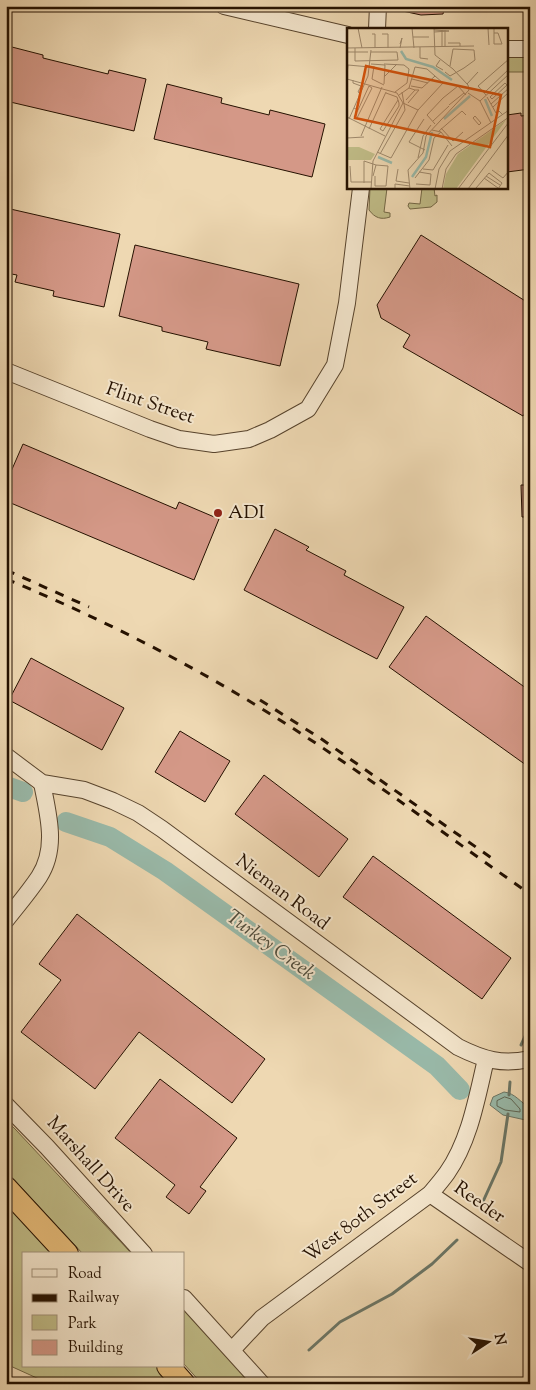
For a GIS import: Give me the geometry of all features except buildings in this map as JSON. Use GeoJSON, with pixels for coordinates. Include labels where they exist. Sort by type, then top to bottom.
{"type":"FeatureCollection","features":[{"type":"Feature","properties":{"kind":"highway"},"geometry":{"type":"LineString","coordinates":[[6,1188],[65,1252]]}},
{"type":"Feature","properties":{"kind":"highway"},"geometry":{"type":"LineString","coordinates":[[170,1368],[184,1384]]}},
{"type":"Feature","properties":{"kind":"street"},"geometry":{"type":"LineString","coordinates":[[224,6],[347,34]]}},
{"type":"Feature","properties":{"kind":"street"},"geometry":{"type":"LineString","coordinates":[[377,28],[378,6]]}},
{"type":"Feature","properties":{"kind":"street"},"geometry":{"type":"LineString","coordinates":[[508,49],[530,49]]}},
{"type":"Feature","properties":{"kind":"street","name":"Flint Street"},"geometry":{"type":"LineString","coordinates":[[6,371],[156,431],[179,438],[214,444],[249,439],[270,430],[308,409],[335,365],[347,303],[361,189]]}},
{"type":"Feature","properties":{"kind":"street","name":"Nieman Road"},"geometry":{"type":"LineString","coordinates":[[6,756],[42,783],[84,790],[138,813],[458,1047],[477,1057],[509,1063],[530,1059]]}},
{"type":"Feature","properties":{"kind":"street"},"geometry":{"type":"LineString","coordinates":[[6,920],[40,876],[47,859],[50,844],[50,828],[42,783]]}},
{"type":"Feature","properties":{"kind":"street","name":"West 80th Street"},"geometry":{"type":"LineString","coordinates":[[232,1350],[262,1318],[430,1194],[448,1172],[462,1146],[486,1059]]}},
{"type":"Feature","properties":{"kind":"street","name":"Marshall Drive"},"geometry":{"type":"LineString","coordinates":[[6,1105],[47,1147],[142,1252]]}},
{"type":"Feature","properties":{"kind":"street","name":"Reeder"},"geometry":{"type":"LineString","coordinates":[[430,1194],[530,1263]]}},
{"type":"Feature","properties":{"kind":"street"},"geometry":{"type":"LineString","coordinates":[[185,1299],[262,1384]]}},
{"type":"Feature","properties":{"kind":"green space"},"geometry":{"type":"Polygon","coordinates":[[[508,57],[530,57],[530,72],[508,72],[508,57]]]}},
{"type":"Feature","properties":{"kind":"green space"},"geometry":{"type":"Polygon","coordinates":[[[370,189],[387,189],[384,212],[390,213],[390,217],[378,218],[369,210],[370,189]]]}},
{"type":"Feature","properties":{"kind":"green space"},"geometry":{"type":"Polygon","coordinates":[[[422,189],[434,189],[435,196],[437,195],[437,202],[431,207],[410,209],[408,206],[409,203],[420,204],[422,189]]]}},
{"type":"Feature","properties":{"kind":"green space"},"geometry":{"type":"Polygon","coordinates":[[[6,1120],[130,1252],[81,1252],[6,1171],[6,1120]]]}},
{"type":"Feature","properties":{"kind":"green space"},"geometry":{"type":"Polygon","coordinates":[[[6,1205],[53,1252],[22,1252],[22,1368],[170,1368],[185,1384],[50,1384],[6,1364],[6,1205]]]}},
{"type":"Feature","properties":{"kind":"green space"},"geometry":{"type":"Polygon","coordinates":[[[185,1310],[254,1384],[202,1384],[185,1365],[185,1310]]]}},
{"type":"Feature","properties":{"kind":"water"},"geometry":{"type":"Polygon","coordinates":[[[504,1092],[515,1096],[530,1108],[530,1121],[503,1115],[490,1105],[493,1097],[504,1092]]]}},
{"type":"Feature","properties":{"kind":"waterway","name":"Turkey Creek"},"geometry":{"type":"LineString","coordinates":[[6,786],[23,792]]}},
{"type":"Feature","properties":{"kind":"waterway","name":"Turkey Creek"},"geometry":{"type":"LineString","coordinates":[[66,822],[110,837],[165,871],[437,1066],[460,1090]]}},
{"type":"Feature","properties":{"kind":"waterway"},"geometry":{"type":"LineString","coordinates":[[521,1045],[530,1026]]}},
{"type":"Feature","properties":{"kind":"waterway"},"geometry":{"type":"LineString","coordinates":[[509,1095],[510,1082]]}},
{"type":"Feature","properties":{"kind":"waterway"},"geometry":{"type":"LineString","coordinates":[[481,1206],[501,1162],[508,1114]]}},
{"type":"Feature","properties":{"kind":"waterway"},"geometry":{"type":"LineString","coordinates":[[309,1350],[340,1322],[392,1294],[432,1264],[457,1240]]}},
{"type":"Feature","properties":{"kind":"railway"},"geometry":{"type":"LineString","coordinates":[[6,570],[89,607]]}},
{"type":"Feature","properties":{"kind":"railway"},"geometry":{"type":"LineString","coordinates":[[6,579],[142,641],[240,695],[337,758],[530,894]]}},
{"type":"Feature","properties":{"kind":"railway"},"geometry":{"type":"LineString","coordinates":[[260,700],[320,738],[493,859]]}},
{"type":"Feature","properties":{"kind":"place","name":"ADI"},"geometry":{"type":"Point","coordinates":[218,513]}}]}
